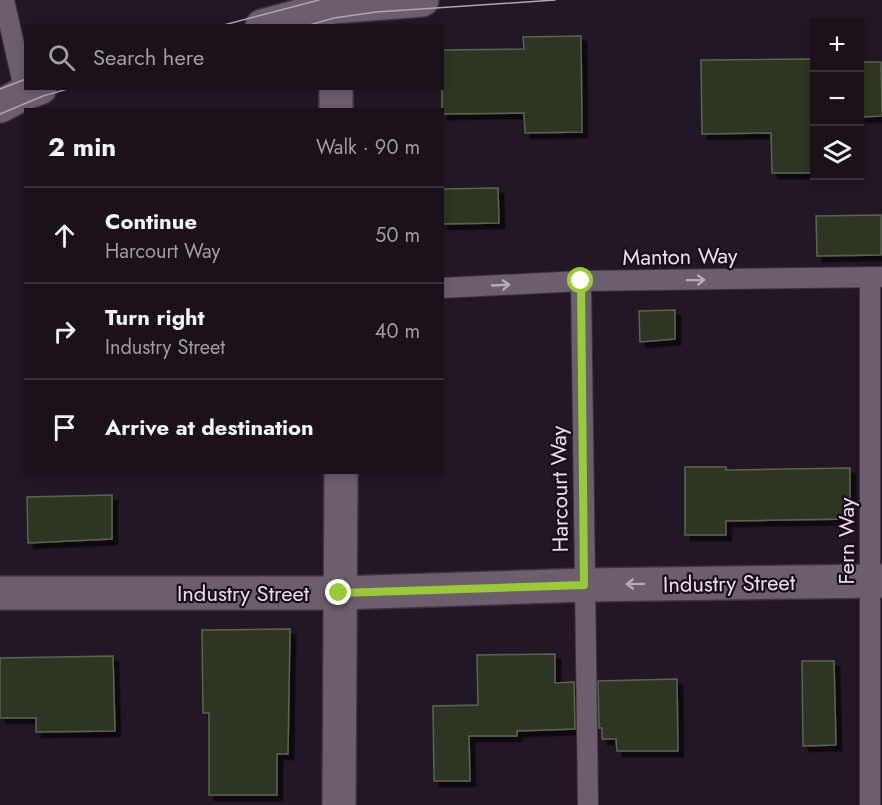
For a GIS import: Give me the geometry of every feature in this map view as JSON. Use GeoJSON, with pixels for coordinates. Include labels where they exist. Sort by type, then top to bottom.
{"type":"FeatureCollection","features":[{"type":"Feature","properties":{"kind":"street"},"geometry":{"type":"LineString","coordinates":[[271,24],[333,11],[422,0]]}},
{"type":"Feature","properties":{"kind":"street"},"geometry":{"type":"LineString","coordinates":[[336,90],[336,108]]}},
{"type":"Feature","properties":{"kind":"street"},"geometry":{"type":"LineString","coordinates":[[339,805],[341,474]]}},
{"type":"Feature","properties":{"kind":"street","name":"Industry Street"},"geometry":{"type":"LineString","coordinates":[[0,593],[339,593],[584,585],[876,581]]}},
{"type":"Feature","properties":{"kind":"lane"},"geometry":{"type":"LineString","coordinates":[[4,0],[22,96]]}},
{"type":"Feature","properties":{"kind":"lane","name":"Manton Way"},"geometry":{"type":"LineString","coordinates":[[444,288],[581,281],[876,277]]}},
{"type":"Feature","properties":{"kind":"lane","name":"Fern Way"},"geometry":{"type":"LineString","coordinates":[[870,805],[876,581],[876,277]]}},
{"type":"Feature","properties":{"kind":"lane","name":"Harcourt Way"},"geometry":{"type":"LineString","coordinates":[[581,281],[588,805]]}},
{"type":"Feature","properties":{"kind":"building"},"geometry":{"type":"Polygon","coordinates":[[[581,36],[582,132],[525,133],[524,113],[444,114],[442,90],[444,90],[444,50],[524,49],[523,37],[581,36]]]}},
{"type":"Feature","properties":{"kind":"building"},"geometry":{"type":"Polygon","coordinates":[[[810,59],[810,173],[772,173],[771,133],[702,134],[701,60],[810,59]]]}},
{"type":"Feature","properties":{"kind":"building"},"geometry":{"type":"Polygon","coordinates":[[[864,62],[881,62],[882,116],[864,117],[864,62]]]}},
{"type":"Feature","properties":{"kind":"building"},"geometry":{"type":"Polygon","coordinates":[[[498,188],[499,223],[444,224],[444,189],[498,188]]]}},
{"type":"Feature","properties":{"kind":"building"},"geometry":{"type":"Polygon","coordinates":[[[881,215],[881,255],[817,256],[816,216],[881,215]]]}},
{"type":"Feature","properties":{"kind":"building"},"geometry":{"type":"Polygon","coordinates":[[[675,310],[675,339],[640,342],[639,311],[675,310]]]}},
{"type":"Feature","properties":{"kind":"building"},"geometry":{"type":"Polygon","coordinates":[[[685,467],[726,467],[726,470],[850,468],[850,519],[726,521],[726,535],[685,535],[685,467]]]}},
{"type":"Feature","properties":{"kind":"building"},"geometry":{"type":"Polygon","coordinates":[[[112,495],[112,539],[28,543],[27,497],[112,495]]]}},
{"type":"Feature","properties":{"kind":"building"},"geometry":{"type":"Polygon","coordinates":[[[290,629],[288,754],[277,754],[277,795],[209,795],[209,713],[203,713],[202,630],[290,629]]]}},
{"type":"Feature","properties":{"kind":"building"},"geometry":{"type":"Polygon","coordinates":[[[555,654],[555,683],[574,682],[575,729],[517,731],[517,736],[469,736],[470,781],[434,781],[433,706],[478,705],[477,655],[555,654]]]}},
{"type":"Feature","properties":{"kind":"building"},"geometry":{"type":"Polygon","coordinates":[[[113,656],[115,731],[36,732],[36,718],[0,718],[0,658],[113,656]]]}},
{"type":"Feature","properties":{"kind":"building"},"geometry":{"type":"Polygon","coordinates":[[[802,661],[834,661],[836,745],[803,746],[802,661]]]}},
{"type":"Feature","properties":{"kind":"building"},"geometry":{"type":"Polygon","coordinates":[[[677,679],[678,751],[617,751],[616,739],[602,739],[602,728],[599,728],[598,681],[677,679]]]}},
{"type":"Feature","properties":{"kind":"tram line"},"geometry":{"type":"LineString","coordinates":[[228,24],[319,0]]}},
{"type":"Feature","properties":{"kind":"tram line"},"geometry":{"type":"LineString","coordinates":[[313,24],[334,18],[376,12],[555,0]]}},
{"type":"Feature","properties":{"kind":"tram line"},"geometry":{"type":"LineString","coordinates":[[0,89],[24,80]]}},
{"type":"Feature","properties":{"kind":"tram line"},"geometry":{"type":"LineString","coordinates":[[0,114],[64,90]]}},
{"type":"Feature","properties":{"kind":"route"},"geometry":{"type":"LineString","coordinates":[[339,593],[584,585],[581,281]]}}]}
